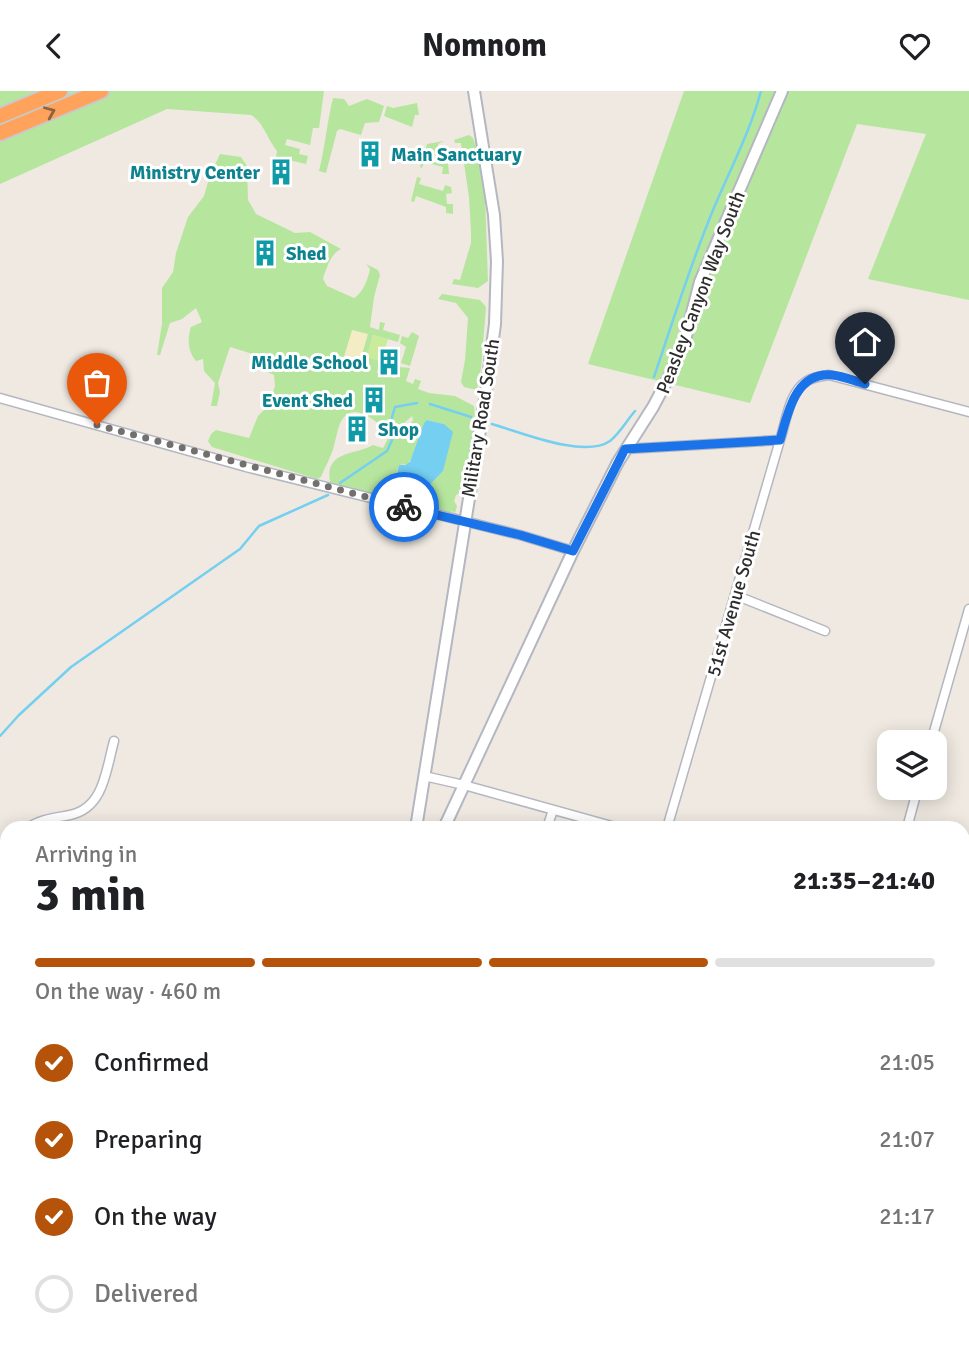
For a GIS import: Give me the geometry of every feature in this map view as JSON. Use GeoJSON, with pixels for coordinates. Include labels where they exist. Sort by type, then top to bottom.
{"type":"FeatureCollection","features":[{"type":"Feature","properties":{"kind":"highway"},"geometry":{"type":"LineString","coordinates":[[0,116],[60,91]]}},
{"type":"Feature","properties":{"kind":"highway"},"geometry":{"type":"LineString","coordinates":[[0,133],[101,91]]}},
{"type":"Feature","properties":{"kind":"street","name":"Military Road South"},"geometry":{"type":"LineString","coordinates":[[417,821],[485,396],[496,294],[494,215],[474,91]]}},
{"type":"Feature","properties":{"kind":"street","name":"Peasley Canyon Way South"},"geometry":{"type":"LineString","coordinates":[[447,821],[573,551],[625,449],[653,407],[671,373],[686,336],[700,282],[782,91]]}},
{"type":"Feature","properties":{"kind":"street","name":"51st Avenue South"},"geometry":{"type":"LineString","coordinates":[[669,821],[794,397],[806,381],[829,375],[969,412]]}},
{"type":"Feature","properties":{"kind":"street"},"geometry":{"type":"LineString","coordinates":[[0,398],[246,467],[520,535],[573,551]]}},
{"type":"Feature","properties":{"kind":"street"},"geometry":{"type":"LineString","coordinates":[[625,449],[780,440]]}},
{"type":"Feature","properties":{"kind":"street"},"geometry":{"type":"LineString","coordinates":[[735,595],[825,631]]}},
{"type":"Feature","properties":{"kind":"street"},"geometry":{"type":"LineString","coordinates":[[934,730],[969,609]]}},
{"type":"Feature","properties":{"kind":"street"},"geometry":{"type":"LineString","coordinates":[[41,821],[79,813],[95,801],[104,780],[114,741]]}},
{"type":"Feature","properties":{"kind":"street"},"geometry":{"type":"LineString","coordinates":[[424,776],[593,821]]}},
{"type":"Feature","properties":{"kind":"street"},"geometry":{"type":"LineString","coordinates":[[909,821],[915,800]]}},
{"type":"Feature","properties":{"kind":"street"},"geometry":{"type":"LineString","coordinates":[[549,821],[552,810]]}},
{"type":"Feature","properties":{"kind":"green space"},"geometry":{"type":"Polygon","coordinates":[[[0,91],[324,91],[319,128],[313,128],[310,145],[287,139],[285,145],[300,149],[299,154],[308,156],[306,164],[276,157],[277,151],[259,122],[251,115],[167,109],[0,184],[0,91]]]}},
{"type":"Feature","properties":{"kind":"green space"},"geometry":{"type":"Polygon","coordinates":[[[684,91],[969,91],[969,300],[868,279],[926,134],[857,124],[750,403],[588,364],[684,91]]]}},
{"type":"Feature","properties":{"kind":"green space"},"geometry":{"type":"Polygon","coordinates":[[[333,98],[344,99],[349,106],[367,99],[384,106],[379,122],[365,123],[361,135],[340,129],[337,131],[326,173],[319,171],[333,98]]]}},
{"type":"Feature","properties":{"kind":"green space"},"geometry":{"type":"Polygon","coordinates":[[[417,103],[419,115],[415,115],[412,127],[384,116],[387,106],[393,108],[417,103]]]}},
{"type":"Feature","properties":{"kind":"green space"},"geometry":{"type":"Polygon","coordinates":[[[469,135],[473,138],[480,157],[485,197],[488,281],[478,288],[452,284],[454,279],[460,280],[471,243],[469,197],[461,143],[455,143],[454,140],[469,135]]]}},
{"type":"Feature","properties":{"kind":"green space"},"geometry":{"type":"Polygon","coordinates":[[[444,141],[438,144],[442,163],[448,164],[449,174],[442,174],[443,167],[424,162],[422,168],[420,167],[427,144],[444,141]]]}},
{"type":"Feature","properties":{"kind":"green space"},"geometry":{"type":"Polygon","coordinates":[[[220,154],[241,157],[247,166],[248,200],[256,214],[295,233],[310,232],[341,249],[332,258],[326,271],[323,279],[327,286],[354,298],[368,277],[370,269],[366,264],[378,270],[380,275],[370,327],[379,330],[380,322],[385,323],[383,330],[400,335],[398,342],[373,335],[367,357],[380,361],[377,373],[395,378],[399,367],[410,368],[406,381],[413,384],[415,379],[421,381],[418,389],[455,396],[474,406],[475,439],[472,462],[461,493],[456,495],[454,501],[457,506],[455,513],[452,511],[450,515],[330,482],[329,472],[337,459],[373,445],[383,448],[390,435],[406,429],[413,420],[412,416],[401,426],[389,429],[361,413],[348,414],[338,428],[330,458],[321,477],[317,479],[212,447],[208,441],[216,430],[249,438],[258,416],[268,406],[275,386],[274,375],[259,368],[260,364],[276,361],[230,347],[218,383],[220,392],[217,406],[211,406],[215,383],[204,371],[203,359],[196,361],[189,345],[191,327],[202,322],[196,308],[182,319],[170,323],[160,355],[157,355],[162,324],[162,288],[173,272],[176,253],[188,217],[204,196],[220,154]],[[428,420],[424,423],[415,453],[408,464],[399,465],[395,477],[425,490],[443,471],[444,424],[428,420]]]}},
{"type":"Feature","properties":{"kind":"green space"},"geometry":{"type":"Polygon","coordinates":[[[417,177],[421,178],[419,184],[443,191],[445,185],[451,187],[452,193],[446,194],[447,204],[453,204],[453,214],[446,213],[446,207],[416,196],[414,202],[411,201],[417,177]]]}},
{"type":"Feature","properties":{"kind":"green space"},"geometry":{"type":"Polygon","coordinates":[[[442,294],[480,300],[486,307],[477,390],[464,387],[461,382],[468,318],[456,303],[438,299],[442,294]]]}},
{"type":"Feature","properties":{"kind":"green space"},"geometry":{"type":"Polygon","coordinates":[[[412,332],[419,336],[410,366],[401,363],[406,347],[400,343],[402,336],[408,338],[412,332]]]}},
{"type":"Feature","properties":{"kind":"green space"},"geometry":{"type":"Polygon","coordinates":[[[373,335],[388,339],[381,361],[367,357],[373,335]]]}},
{"type":"Feature","properties":{"kind":"sand"},"geometry":{"type":"Polygon","coordinates":[[[352,330],[368,334],[359,365],[343,360],[352,330]]]}},
{"type":"Feature","properties":{"kind":"water"},"geometry":{"type":"Polygon","coordinates":[[[427,420],[444,424],[453,432],[443,471],[424,491],[405,490],[395,482],[399,465],[410,462],[427,420]]]}},
{"type":"Feature","properties":{"kind":"waterway"},"geometry":{"type":"LineString","coordinates":[[654,377],[701,240],[744,140],[761,91]]}},
{"type":"Feature","properties":{"kind":"waterway"},"geometry":{"type":"LineString","coordinates":[[392,430],[395,407],[417,403]]}},
{"type":"Feature","properties":{"kind":"waterway"},"geometry":{"type":"LineString","coordinates":[[430,404],[471,417]]}},
{"type":"Feature","properties":{"kind":"waterway"},"geometry":{"type":"LineString","coordinates":[[492,424],[569,446],[599,446],[610,441],[635,411]]}},
{"type":"Feature","properties":{"kind":"waterway"},"geometry":{"type":"LineString","coordinates":[[340,483],[387,451],[392,440]]}},
{"type":"Feature","properties":{"kind":"waterway"},"geometry":{"type":"LineString","coordinates":[[0,736],[71,667],[240,549],[259,526],[328,495]]}},
{"type":"Feature","properties":{"kind":"way so far"},"geometry":{"type":"LineString","coordinates":[[97,425],[246,467],[404,507]]}},
{"type":"Feature","properties":{"kind":"place","name":"Main Sanctuary"},"geometry":{"type":"Point","coordinates":[370,154]}},
{"type":"Feature","properties":{"kind":"place","name":"Ministry Center"},"geometry":{"type":"Point","coordinates":[281,172]}},
{"type":"Feature","properties":{"kind":"place","name":"Shed"},"geometry":{"type":"Point","coordinates":[265,253]}},
{"type":"Feature","properties":{"kind":"place","name":"Middle School"},"geometry":{"type":"Point","coordinates":[389,362]}},
{"type":"Feature","properties":{"kind":"place","name":"Event Shed"},"geometry":{"type":"Point","coordinates":[374,400]}},
{"type":"Feature","properties":{"kind":"place","name":"Shop"},"geometry":{"type":"Point","coordinates":[357,429]}},
{"type":"Feature","properties":{"kind":"route"},"geometry":{"type":"LineString","coordinates":[[404,507],[520,535],[573,551],[625,449],[780,440],[794,397],[806,381],[829,375],[865,384]]}}]}
